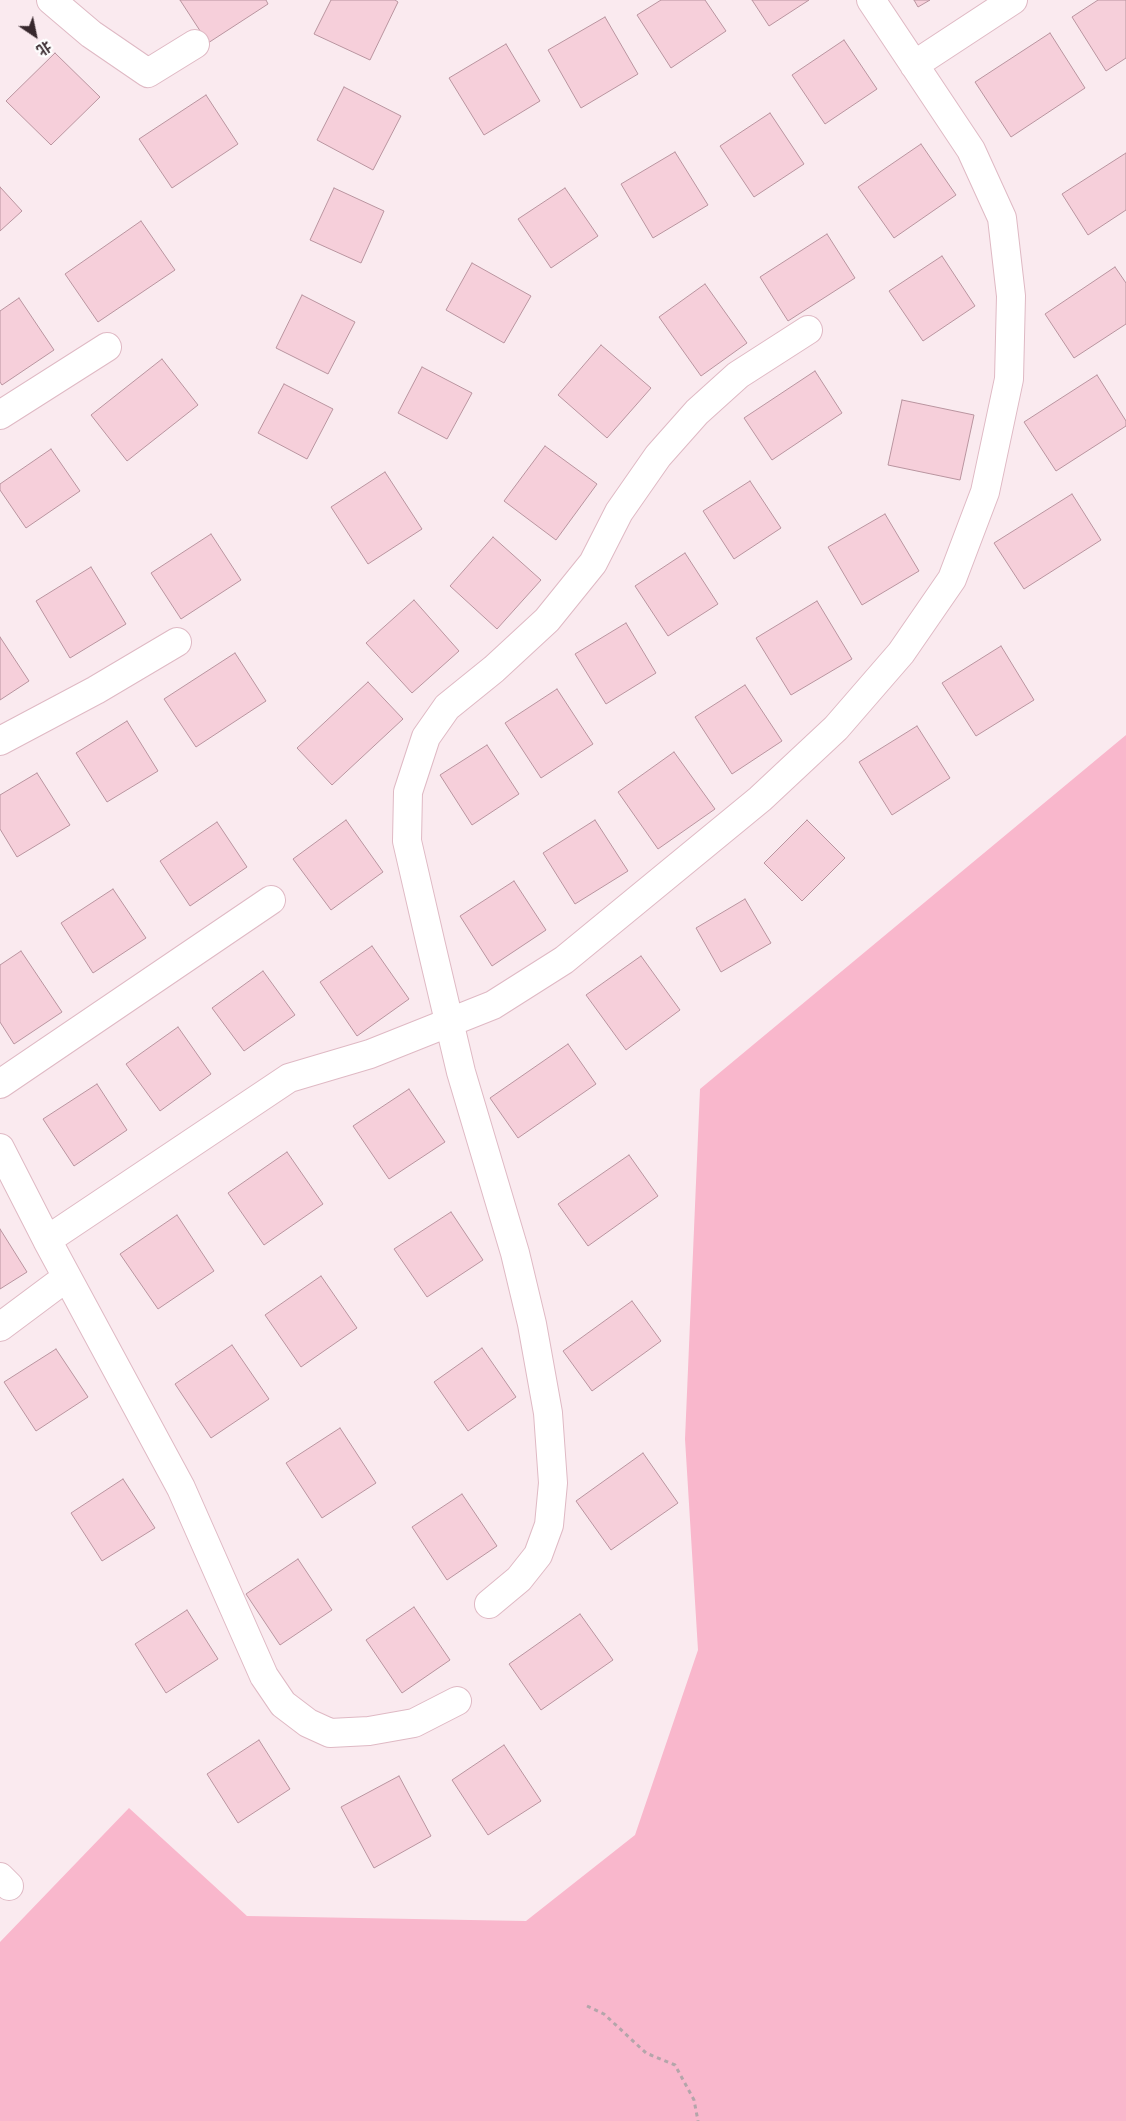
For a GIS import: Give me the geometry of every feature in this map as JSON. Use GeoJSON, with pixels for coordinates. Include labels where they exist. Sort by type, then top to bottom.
{"type":"FeatureCollection","features":[{"type":"Feature","properties":{"kind":"lane"},"geometry":{"type":"LineString","coordinates":[[51,0],[91,34],[148,73],[195,44]]}},
{"type":"Feature","properties":{"kind":"lane"},"geometry":{"type":"LineString","coordinates":[[47,1240],[289,1078],[370,1054],[493,1006],[564,960],[760,799],[836,728],[901,653],[952,579],[984,492],[1009,379],[1011,296],[1002,218],[971,150],[871,0]]}},
{"type":"Feature","properties":{"kind":"lane"},"geometry":{"type":"LineString","coordinates":[[914,65],[1013,0]]}},
{"type":"Feature","properties":{"kind":"lane"},"geometry":{"type":"LineString","coordinates":[[489,1604],[519,1579],[538,1556],[549,1525],[553,1483],[548,1413],[532,1324],[515,1253],[461,1072],[408,841],[408,792],[426,737],[447,708],[494,669],[547,620],[593,563],[619,512],[658,456],[697,412],[738,375],[808,330]]}},
{"type":"Feature","properties":{"kind":"lane"},"geometry":{"type":"LineString","coordinates":[[0,415],[107,347]]}},
{"type":"Feature","properties":{"kind":"lane"},"geometry":{"type":"LineString","coordinates":[[0,741],[96,690],[177,642]]}},
{"type":"Feature","properties":{"kind":"lane"},"geometry":{"type":"LineString","coordinates":[[0,1084],[271,900]]}},
{"type":"Feature","properties":{"kind":"lane"},"geometry":{"type":"LineString","coordinates":[[0,1148],[47,1240],[181,1488],[264,1676],[283,1704],[308,1723],[330,1733],[369,1731],[414,1722],[457,1701]]}},
{"type":"Feature","properties":{"kind":"lane"},"geometry":{"type":"LineString","coordinates":[[0,1327],[67,1277]]}},
{"type":"Feature","properties":{"kind":"path"},"geometry":{"type":"LineString","coordinates":[[587,2006],[604,2014],[646,2053],[675,2065],[694,2100],[698,2121]]}},
{"type":"Feature","properties":{"kind":"shaded area"},"geometry":{"type":"Polygon","coordinates":[[[1126,735],[1126,2121],[0,2121],[0,1942],[129,1808],[247,1916],[526,1921],[635,1835],[698,1650],[685,1439],[700,1089],[1126,735]]]}},
{"type":"Feature","properties":{"kind":"building"},"geometry":{"type":"Polygon","coordinates":[[[180,0],[266,0],[268,4],[208,43],[180,0]]]}},
{"type":"Feature","properties":{"kind":"building"},"geometry":{"type":"Polygon","coordinates":[[[331,0],[395,0],[398,2],[370,60],[314,34],[331,0]]]}},
{"type":"Feature","properties":{"kind":"building"},"geometry":{"type":"Polygon","coordinates":[[[661,0],[705,0],[726,31],[671,68],[637,15],[661,0]]]}},
{"type":"Feature","properties":{"kind":"building"},"geometry":{"type":"Polygon","coordinates":[[[752,0],[809,0],[769,26],[752,0]]]}},
{"type":"Feature","properties":{"kind":"building"},"geometry":{"type":"Polygon","coordinates":[[[914,0],[930,0],[918,7],[914,0]]]}},
{"type":"Feature","properties":{"kind":"building"},"geometry":{"type":"Polygon","coordinates":[[[1098,0],[1126,0],[1126,58],[1106,71],[1072,17],[1098,0]]]}},
{"type":"Feature","properties":{"kind":"building"},"geometry":{"type":"Polygon","coordinates":[[[605,17],[638,74],[581,108],[548,50],[605,17]]]}},
{"type":"Feature","properties":{"kind":"building"},"geometry":{"type":"Polygon","coordinates":[[[1050,33],[1085,88],[1011,137],[975,82],[1050,33]]]}},
{"type":"Feature","properties":{"kind":"building"},"geometry":{"type":"Polygon","coordinates":[[[844,40],[877,89],[825,124],[792,75],[844,40]]]}},
{"type":"Feature","properties":{"kind":"building"},"geometry":{"type":"Polygon","coordinates":[[[506,44],[540,101],[484,135],[449,78],[506,44]]]}},
{"type":"Feature","properties":{"kind":"building"},"geometry":{"type":"Polygon","coordinates":[[[55,53],[100,97],[51,145],[6,101],[55,53]]]}},
{"type":"Feature","properties":{"kind":"building"},"geometry":{"type":"Polygon","coordinates":[[[344,87],[401,116],[373,170],[317,140],[344,87]]]}},
{"type":"Feature","properties":{"kind":"building"},"geometry":{"type":"Polygon","coordinates":[[[206,95],[238,144],[172,188],[139,139],[206,95]]]}},
{"type":"Feature","properties":{"kind":"building"},"geometry":{"type":"Polygon","coordinates":[[[770,113],[804,164],[754,197],[720,146],[770,113]]]}},
{"type":"Feature","properties":{"kind":"building"},"geometry":{"type":"Polygon","coordinates":[[[921,144],[956,195],[894,238],[858,187],[921,144]]]}},
{"type":"Feature","properties":{"kind":"building"},"geometry":{"type":"Polygon","coordinates":[[[675,152],[708,205],[653,238],[621,184],[675,152]]]}},
{"type":"Feature","properties":{"kind":"building"},"geometry":{"type":"Polygon","coordinates":[[[1126,153],[1126,210],[1088,235],[1062,194],[1126,153]]]}},
{"type":"Feature","properties":{"kind":"building"},"geometry":{"type":"Polygon","coordinates":[[[0,187],[22,211],[0,231],[0,187]]]}},
{"type":"Feature","properties":{"kind":"building"},"geometry":{"type":"Polygon","coordinates":[[[334,188],[384,211],[361,263],[310,240],[334,188]]]}},
{"type":"Feature","properties":{"kind":"building"},"geometry":{"type":"Polygon","coordinates":[[[565,188],[598,236],[551,268],[518,219],[565,188]]]}},
{"type":"Feature","properties":{"kind":"building"},"geometry":{"type":"Polygon","coordinates":[[[141,221],[175,270],[98,322],[65,274],[141,221]]]}},
{"type":"Feature","properties":{"kind":"building"},"geometry":{"type":"Polygon","coordinates":[[[827,234],[855,278],[788,321],[760,277],[827,234]]]}},
{"type":"Feature","properties":{"kind":"building"},"geometry":{"type":"Polygon","coordinates":[[[942,256],[975,306],[923,341],[889,291],[942,256]]]}},
{"type":"Feature","properties":{"kind":"building"},"geometry":{"type":"Polygon","coordinates":[[[472,263],[531,296],[504,343],[446,310],[472,263]]]}},
{"type":"Feature","properties":{"kind":"building"},"geometry":{"type":"Polygon","coordinates":[[[1115,267],[1126,283],[1126,324],[1074,358],[1045,314],[1115,267]]]}},
{"type":"Feature","properties":{"kind":"building"},"geometry":{"type":"Polygon","coordinates":[[[705,284],[747,343],[701,376],[659,317],[705,284]]]}},
{"type":"Feature","properties":{"kind":"building"},"geometry":{"type":"Polygon","coordinates":[[[302,295],[355,322],[328,374],[276,348],[302,295]]]}},
{"type":"Feature","properties":{"kind":"building"},"geometry":{"type":"Polygon","coordinates":[[[19,298],[54,350],[2,385],[0,382],[0,311],[19,298]]]}},
{"type":"Feature","properties":{"kind":"building"},"geometry":{"type":"Polygon","coordinates":[[[601,345],[651,388],[607,438],[558,395],[601,345]]]}},
{"type":"Feature","properties":{"kind":"building"},"geometry":{"type":"Polygon","coordinates":[[[162,359],[198,405],[127,461],[91,415],[162,359]]]}},
{"type":"Feature","properties":{"kind":"building"},"geometry":{"type":"Polygon","coordinates":[[[422,367],[472,393],[447,439],[398,413],[422,367]]]}},
{"type":"Feature","properties":{"kind":"building"},"geometry":{"type":"Polygon","coordinates":[[[815,371],[842,413],[772,460],[744,418],[815,371]]]}},
{"type":"Feature","properties":{"kind":"building"},"geometry":{"type":"Polygon","coordinates":[[[1097,375],[1126,421],[1126,426],[1056,471],[1024,422],[1097,375]]]}},
{"type":"Feature","properties":{"kind":"building"},"geometry":{"type":"Polygon","coordinates":[[[284,384],[333,409],[307,459],[258,433],[284,384]]]}},
{"type":"Feature","properties":{"kind":"building"},"geometry":{"type":"Polygon","coordinates":[[[902,400],[974,415],[960,480],[888,465],[902,400]]]}},
{"type":"Feature","properties":{"kind":"building"},"geometry":{"type":"Polygon","coordinates":[[[545,446],[597,484],[556,540],[504,501],[545,446]]]}},
{"type":"Feature","properties":{"kind":"building"},"geometry":{"type":"Polygon","coordinates":[[[51,449],[80,491],[26,528],[0,490],[0,484],[51,449]]]}},
{"type":"Feature","properties":{"kind":"building"},"geometry":{"type":"Polygon","coordinates":[[[385,472],[422,529],[368,564],[331,507],[385,472]]]}},
{"type":"Feature","properties":{"kind":"building"},"geometry":{"type":"Polygon","coordinates":[[[750,481],[781,528],[734,559],[703,511],[750,481]]]}},
{"type":"Feature","properties":{"kind":"building"},"geometry":{"type":"Polygon","coordinates":[[[1072,494],[1101,540],[1024,589],[994,543],[1072,494]]]}},
{"type":"Feature","properties":{"kind":"building"},"geometry":{"type":"Polygon","coordinates":[[[885,514],[919,571],[862,605],[828,547],[885,514]]]}},
{"type":"Feature","properties":{"kind":"building"},"geometry":{"type":"Polygon","coordinates":[[[211,534],[241,580],[181,619],[151,573],[211,534]]]}},
{"type":"Feature","properties":{"kind":"building"},"geometry":{"type":"Polygon","coordinates":[[[493,537],[541,580],[497,629],[450,586],[493,537]]]}},
{"type":"Feature","properties":{"kind":"building"},"geometry":{"type":"Polygon","coordinates":[[[685,553],[718,604],[668,636],[635,586],[685,553]]]}},
{"type":"Feature","properties":{"kind":"building"},"geometry":{"type":"Polygon","coordinates":[[[91,567],[126,624],[70,658],[36,601],[91,567]]]}},
{"type":"Feature","properties":{"kind":"building"},"geometry":{"type":"Polygon","coordinates":[[[414,600],[459,651],[412,693],[366,643],[414,600]]]}},
{"type":"Feature","properties":{"kind":"building"},"geometry":{"type":"Polygon","coordinates":[[[817,601],[852,659],[791,695],[756,638],[817,601]]]}},
{"type":"Feature","properties":{"kind":"building"},"geometry":{"type":"Polygon","coordinates":[[[626,623],[656,673],[606,704],[575,654],[626,623]]]}},
{"type":"Feature","properties":{"kind":"building"},"geometry":{"type":"Polygon","coordinates":[[[0,637],[29,681],[0,700],[0,637]]]}},
{"type":"Feature","properties":{"kind":"building"},"geometry":{"type":"Polygon","coordinates":[[[1001,646],[1034,700],[976,736],[942,683],[1001,646]]]}},
{"type":"Feature","properties":{"kind":"building"},"geometry":{"type":"Polygon","coordinates":[[[235,653],[266,701],[196,747],[164,699],[235,653]]]}},
{"type":"Feature","properties":{"kind":"building"},"geometry":{"type":"Polygon","coordinates":[[[368,682],[403,719],[332,785],[297,748],[368,682]]]}},
{"type":"Feature","properties":{"kind":"building"},"geometry":{"type":"Polygon","coordinates":[[[745,685],[782,741],[732,774],[695,717],[745,685]]]}},
{"type":"Feature","properties":{"kind":"building"},"geometry":{"type":"Polygon","coordinates":[[[557,689],[593,744],[541,778],[505,723],[557,689]]]}},
{"type":"Feature","properties":{"kind":"building"},"geometry":{"type":"Polygon","coordinates":[[[127,721],[158,771],[107,802],[76,753],[127,721]]]}},
{"type":"Feature","properties":{"kind":"building"},"geometry":{"type":"Polygon","coordinates":[[[917,726],[950,778],[892,815],[859,762],[917,726]]]}},
{"type":"Feature","properties":{"kind":"building"},"geometry":{"type":"Polygon","coordinates":[[[487,745],[519,794],[472,825],[440,775],[487,745]]]}},
{"type":"Feature","properties":{"kind":"building"},"geometry":{"type":"Polygon","coordinates":[[[674,752],[715,809],[658,849],[618,792],[674,752]]]}},
{"type":"Feature","properties":{"kind":"building"},"geometry":{"type":"Polygon","coordinates":[[[37,773],[70,825],[17,857],[0,829],[0,795],[37,773]]]}},
{"type":"Feature","properties":{"kind":"building"},"geometry":{"type":"Polygon","coordinates":[[[346,820],[383,872],[331,910],[293,859],[346,820]]]}},
{"type":"Feature","properties":{"kind":"building"},"geometry":{"type":"Polygon","coordinates":[[[595,820],[628,871],[575,904],[543,853],[595,820]]]}},
{"type":"Feature","properties":{"kind":"building"},"geometry":{"type":"Polygon","coordinates":[[[807,820],[845,858],[802,901],[764,863],[807,820]]]}},
{"type":"Feature","properties":{"kind":"building"},"geometry":{"type":"Polygon","coordinates":[[[217,822],[247,867],[190,906],[160,861],[217,822]]]}},
{"type":"Feature","properties":{"kind":"building"},"geometry":{"type":"Polygon","coordinates":[[[514,881],[546,930],[492,966],[460,916],[514,881]]]}},
{"type":"Feature","properties":{"kind":"building"},"geometry":{"type":"Polygon","coordinates":[[[113,889],[146,938],[93,973],[61,923],[113,889]]]}},
{"type":"Feature","properties":{"kind":"building"},"geometry":{"type":"Polygon","coordinates":[[[745,899],[771,943],[721,972],[696,928],[745,899]]]}},
{"type":"Feature","properties":{"kind":"building"},"geometry":{"type":"Polygon","coordinates":[[[372,946],[409,999],[357,1036],[320,982],[372,946]]]}},
{"type":"Feature","properties":{"kind":"building"},"geometry":{"type":"Polygon","coordinates":[[[21,951],[62,1012],[14,1044],[0,1022],[0,965],[21,951]]]}},
{"type":"Feature","properties":{"kind":"building"},"geometry":{"type":"Polygon","coordinates":[[[641,956],[680,1010],[626,1050],[586,995],[641,956]]]}},
{"type":"Feature","properties":{"kind":"building"},"geometry":{"type":"Polygon","coordinates":[[[263,971],[295,1015],[244,1051],[212,1008],[263,971]]]}},
{"type":"Feature","properties":{"kind":"building"},"geometry":{"type":"Polygon","coordinates":[[[178,1027],[211,1074],[160,1111],[126,1064],[178,1027]]]}},
{"type":"Feature","properties":{"kind":"building"},"geometry":{"type":"Polygon","coordinates":[[[568,1044],[596,1084],[518,1138],[490,1098],[568,1044]]]}},
{"type":"Feature","properties":{"kind":"building"},"geometry":{"type":"Polygon","coordinates":[[[97,1084],[127,1130],[74,1166],[43,1119],[97,1084]]]}},
{"type":"Feature","properties":{"kind":"building"},"geometry":{"type":"Polygon","coordinates":[[[409,1089],[445,1142],[389,1179],[353,1126],[409,1089]]]}},
{"type":"Feature","properties":{"kind":"building"},"geometry":{"type":"Polygon","coordinates":[[[287,1152],[323,1204],[264,1245],[228,1193],[287,1152]]]}},
{"type":"Feature","properties":{"kind":"building"},"geometry":{"type":"Polygon","coordinates":[[[629,1155],[658,1196],[588,1246],[558,1204],[629,1155]]]}},
{"type":"Feature","properties":{"kind":"building"},"geometry":{"type":"Polygon","coordinates":[[[451,1212],[483,1260],[427,1297],[394,1249],[451,1212]]]}},
{"type":"Feature","properties":{"kind":"building"},"geometry":{"type":"Polygon","coordinates":[[[177,1215],[214,1271],[158,1309],[120,1254],[177,1215]]]}},
{"type":"Feature","properties":{"kind":"building"},"geometry":{"type":"Polygon","coordinates":[[[0,1229],[27,1272],[0,1289],[0,1229]]]}},
{"type":"Feature","properties":{"kind":"building"},"geometry":{"type":"Polygon","coordinates":[[[321,1276],[357,1328],[301,1367],[265,1315],[321,1276]]]}},
{"type":"Feature","properties":{"kind":"building"},"geometry":{"type":"Polygon","coordinates":[[[632,1301],[661,1341],[592,1391],[563,1351],[632,1301]]]}},
{"type":"Feature","properties":{"kind":"building"},"geometry":{"type":"Polygon","coordinates":[[[232,1345],[269,1399],[211,1438],[175,1384],[232,1345]]]}},
{"type":"Feature","properties":{"kind":"building"},"geometry":{"type":"Polygon","coordinates":[[[482,1348],[516,1397],[468,1431],[434,1382],[482,1348]]]}},
{"type":"Feature","properties":{"kind":"building"},"geometry":{"type":"Polygon","coordinates":[[[56,1349],[88,1397],[36,1431],[4,1382],[56,1349]]]}},
{"type":"Feature","properties":{"kind":"building"},"geometry":{"type":"Polygon","coordinates":[[[340,1428],[376,1483],[322,1518],[286,1463],[340,1428]]]}},
{"type":"Feature","properties":{"kind":"building"},"geometry":{"type":"Polygon","coordinates":[[[643,1453],[678,1503],[611,1550],[576,1501],[643,1453]]]}},
{"type":"Feature","properties":{"kind":"building"},"geometry":{"type":"Polygon","coordinates":[[[123,1479],[155,1528],[102,1561],[71,1513],[123,1479]]]}},
{"type":"Feature","properties":{"kind":"building"},"geometry":{"type":"Polygon","coordinates":[[[462,1494],[497,1546],[447,1580],[412,1527],[462,1494]]]}},
{"type":"Feature","properties":{"kind":"building"},"geometry":{"type":"Polygon","coordinates":[[[298,1559],[332,1610],[280,1645],[246,1594],[298,1559]]]}},
{"type":"Feature","properties":{"kind":"building"},"geometry":{"type":"Polygon","coordinates":[[[414,1607],[450,1660],[402,1693],[366,1640],[414,1607]]]}},
{"type":"Feature","properties":{"kind":"building"},"geometry":{"type":"Polygon","coordinates":[[[187,1610],[218,1659],[166,1693],[135,1644],[187,1610]]]}},
{"type":"Feature","properties":{"kind":"building"},"geometry":{"type":"Polygon","coordinates":[[[580,1614],[613,1660],[541,1710],[509,1664],[580,1614]]]}},
{"type":"Feature","properties":{"kind":"building"},"geometry":{"type":"Polygon","coordinates":[[[259,1740],[290,1789],[238,1823],[207,1774],[259,1740]]]}},
{"type":"Feature","properties":{"kind":"building"},"geometry":{"type":"Polygon","coordinates":[[[504,1745],[541,1801],[488,1835],[452,1780],[504,1745]]]}},
{"type":"Feature","properties":{"kind":"building"},"geometry":{"type":"Polygon","coordinates":[[[399,1776],[431,1836],[374,1868],[341,1807],[399,1776]]]}}]}
